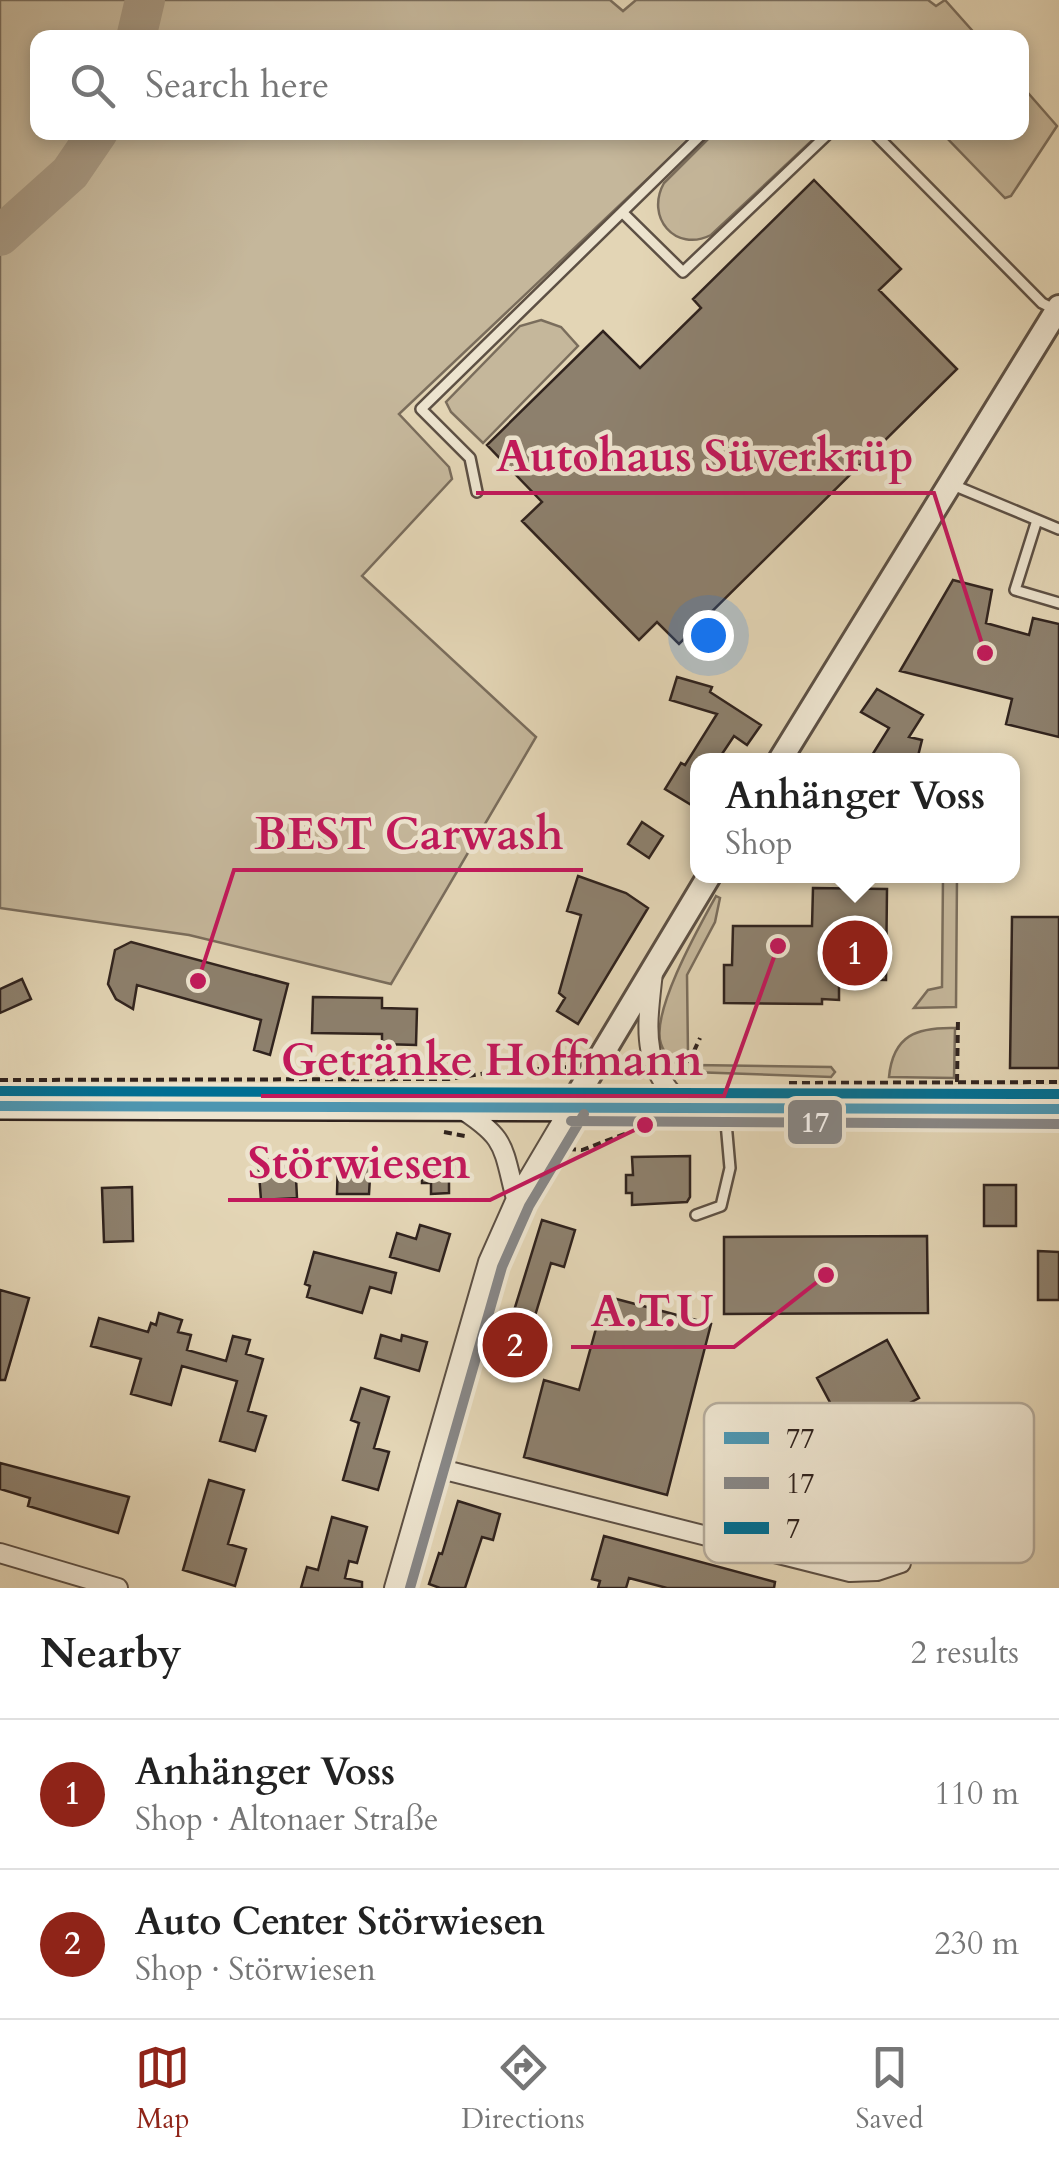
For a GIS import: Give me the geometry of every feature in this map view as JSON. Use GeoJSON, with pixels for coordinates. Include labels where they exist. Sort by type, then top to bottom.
{"type":"FeatureCollection","features":[{"type":"Feature","properties":{"kind":"main road"},"geometry":{"type":"LineString","coordinates":[[0,1106],[570,1106],[689,1096],[724,1108],[1059,1109]]}},
{"type":"Feature","properties":{"kind":"street"},"geometry":{"type":"LineString","coordinates":[[784,753],[1058,309]]}},
{"type":"Feature","properties":{"kind":"street"},"geometry":{"type":"LineString","coordinates":[[394,1588],[488,1262],[516,1198],[705,883]]}},
{"type":"Feature","properties":{"kind":"street"},"geometry":{"type":"LineString","coordinates":[[653,966],[647,1031],[652,1066],[665,1089],[689,1096]]}},
{"type":"Feature","properties":{"kind":"street"},"geometry":{"type":"LineString","coordinates":[[458,1107],[491,1128],[502,1144],[516,1198]]}},
{"type":"Feature","properties":{"kind":"street"},"geometry":{"type":"LineString","coordinates":[[429,1466],[704,1535]]}},
{"type":"Feature","properties":{"kind":"street"},"geometry":{"type":"LineString","coordinates":[[0,1554],[118,1588]]}},
{"type":"Feature","properties":{"kind":"street"},"geometry":{"type":"LineString","coordinates":[[814,1563],[850,1572],[876,1572],[901,1563]]}},
{"type":"Feature","properties":{"kind":"lane"},"geometry":{"type":"LineString","coordinates":[[477,492],[470,458],[421,409],[696,140]]}},
{"type":"Feature","properties":{"kind":"lane"},"geometry":{"type":"LineString","coordinates":[[624,214],[683,272],[822,140]]}},
{"type":"Feature","properties":{"kind":"lane"},"geometry":{"type":"LineString","coordinates":[[881,140],[1042,303],[1058,309]]}},
{"type":"Feature","properties":{"kind":"lane"},"geometry":{"type":"LineString","coordinates":[[950,484],[1059,529]]}},
{"type":"Feature","properties":{"kind":"lane"},"geometry":{"type":"LineString","coordinates":[[1036,520],[1015,590],[1059,603]]}},
{"type":"Feature","properties":{"kind":"lane"},"geometry":{"type":"LineString","coordinates":[[696,1215],[721,1206],[730,1168],[724,1108]]}},
{"type":"Feature","properties":{"kind":"path"},"geometry":{"type":"LineString","coordinates":[[957,1082],[958,1019]]}},
{"type":"Feature","properties":{"kind":"path"},"geometry":{"type":"LineString","coordinates":[[689,1096],[680,1078],[687,1071],[700,1038]]}},
{"type":"Feature","properties":{"kind":"path"},"geometry":{"type":"LineString","coordinates":[[0,1080],[449,1079],[592,1066]]}},
{"type":"Feature","properties":{"kind":"path"},"geometry":{"type":"LineString","coordinates":[[790,1083],[1059,1082]]}},
{"type":"Feature","properties":{"kind":"shaded area"},"geometry":{"type":"Polygon","coordinates":[[[0,0],[610,0],[623,11],[636,0],[928,0],[936,6],[945,0],[972,30],[30,30],[30,140],[689,140],[399,414],[449,467],[452,479],[362,576],[536,737],[391,984],[189,935],[0,908],[0,0]]]}},
{"type":"Feature","properties":{"kind":"shaded area"},"geometry":{"type":"Polygon","coordinates":[[[1029,94],[1057,126],[1011,196],[1005,198],[949,140],[1029,140],[1029,94]]]}},
{"type":"Feature","properties":{"kind":"shaded area"},"geometry":{"type":"Polygon","coordinates":[[[707,140],[813,140],[711,235],[698,239],[675,235],[661,219],[659,196],[664,183],[707,140]]]}},
{"type":"Feature","properties":{"kind":"shaded area"},"geometry":{"type":"Polygon","coordinates":[[[541,320],[561,327],[578,346],[483,443],[446,402],[520,326],[541,320]]]}},
{"type":"Feature","properties":{"kind":"shaded area"},"geometry":{"type":"Polygon","coordinates":[[[943,883],[957,883],[956,1007],[914,1008],[928,990],[942,987],[943,883]]]}},
{"type":"Feature","properties":{"kind":"shaded area"},"geometry":{"type":"Polygon","coordinates":[[[716,896],[720,898],[715,922],[687,975],[688,1055],[681,1067],[669,1058],[661,1044],[663,1012],[678,969],[716,896]]]}},
{"type":"Feature","properties":{"kind":"shaded area"},"geometry":{"type":"Polygon","coordinates":[[[955,1028],[954,1078],[889,1077],[896,1051],[909,1036],[929,1029],[955,1028]]]}},
{"type":"Feature","properties":{"kind":"shaded area"},"geometry":{"type":"Polygon","coordinates":[[[694,1065],[831,1067],[835,1072],[831,1077],[692,1072],[694,1065]]]}},
{"type":"Feature","properties":{"kind":"building"},"geometry":{"type":"Polygon","coordinates":[[[814,180],[901,269],[879,290],[957,369],[679,644],[657,622],[639,640],[522,521],[542,502],[487,445],[603,331],[640,368],[701,308],[693,299],[814,180]]]}},
{"type":"Feature","properties":{"kind":"building"},"geometry":{"type":"Polygon","coordinates":[[[953,580],[992,590],[986,623],[1029,635],[1033,618],[1059,624],[1059,737],[1006,724],[1012,699],[900,671],[953,580]]]}},
{"type":"Feature","properties":{"kind":"building"},"geometry":{"type":"Polygon","coordinates":[[[677,677],[712,687],[710,692],[761,725],[747,745],[734,736],[723,753],[693,753],[717,714],[670,700],[677,677]]]}},
{"type":"Feature","properties":{"kind":"building"},"geometry":{"type":"Polygon","coordinates":[[[877,689],[923,715],[909,737],[922,740],[919,753],[873,753],[889,728],[861,712],[877,689]]]}},
{"type":"Feature","properties":{"kind":"building"},"geometry":{"type":"Polygon","coordinates":[[[690,757],[690,804],[665,789],[681,763],[685,765],[690,757]]]}},
{"type":"Feature","properties":{"kind":"building"},"geometry":{"type":"Polygon","coordinates":[[[642,822],[663,836],[649,858],[628,844],[642,822]]]}},
{"type":"Feature","properties":{"kind":"building"},"geometry":{"type":"Polygon","coordinates":[[[578,876],[626,893],[648,908],[578,1024],[557,1011],[565,998],[559,993],[581,915],[567,911],[578,876]]]}},
{"type":"Feature","properties":{"kind":"building"},"geometry":{"type":"Polygon","coordinates":[[[813,888],[887,889],[886,980],[839,979],[839,1000],[822,999],[822,1004],[724,1003],[724,965],[732,965],[733,926],[812,926],[813,888]]]}},
{"type":"Feature","properties":{"kind":"building"},"geometry":{"type":"Polygon","coordinates":[[[1012,917],[1059,917],[1059,1068],[1010,1068],[1012,917]]]}},
{"type":"Feature","properties":{"kind":"building"},"geometry":{"type":"Polygon","coordinates":[[[131,942],[288,984],[270,1055],[254,1050],[261,1020],[137,985],[133,1009],[116,999],[108,984],[115,950],[131,942]]]}},
{"type":"Feature","properties":{"kind":"building"},"geometry":{"type":"Polygon","coordinates":[[[22,979],[31,999],[0,1013],[0,989],[22,979]]]}},
{"type":"Feature","properties":{"kind":"building"},"geometry":{"type":"Polygon","coordinates":[[[313,997],[382,998],[382,1008],[417,1009],[416,1045],[382,1044],[382,1034],[312,1033],[313,997]]]}},
{"type":"Feature","properties":{"kind":"building"},"geometry":{"type":"Polygon","coordinates":[[[690,1156],[687,1202],[632,1205],[632,1193],[626,1193],[626,1175],[633,1175],[632,1157],[690,1156]]]}},
{"type":"Feature","properties":{"kind":"building"},"geometry":{"type":"Polygon","coordinates":[[[295,1158],[297,1198],[261,1200],[258,1160],[295,1158]]]}},
{"type":"Feature","properties":{"kind":"building"},"geometry":{"type":"Polygon","coordinates":[[[338,1158],[371,1160],[369,1194],[337,1194],[338,1158]]]}},
{"type":"Feature","properties":{"kind":"building"},"geometry":{"type":"Polygon","coordinates":[[[422,1160],[449,1160],[449,1193],[431,1194],[431,1183],[422,1183],[422,1160]]]}},
{"type":"Feature","properties":{"kind":"building"},"geometry":{"type":"Polygon","coordinates":[[[984,1185],[1016,1185],[1016,1226],[984,1226],[984,1185]]]}},
{"type":"Feature","properties":{"kind":"building"},"geometry":{"type":"Polygon","coordinates":[[[132,1187],[133,1241],[104,1242],[102,1188],[132,1187]]]}},
{"type":"Feature","properties":{"kind":"building"},"geometry":{"type":"Polygon","coordinates":[[[542,1220],[575,1230],[564,1267],[551,1263],[521,1362],[500,1356],[542,1220]]]}},
{"type":"Feature","properties":{"kind":"building"},"geometry":{"type":"Polygon","coordinates":[[[420,1225],[450,1234],[439,1271],[390,1257],[397,1233],[416,1239],[420,1225]]]}},
{"type":"Feature","properties":{"kind":"building"},"geometry":{"type":"Polygon","coordinates":[[[927,1236],[928,1313],[724,1314],[724,1237],[927,1236]]]}},
{"type":"Feature","properties":{"kind":"building"},"geometry":{"type":"Polygon","coordinates":[[[1038,1251],[1059,1252],[1059,1300],[1038,1300],[1038,1251]]]}},
{"type":"Feature","properties":{"kind":"building"},"geometry":{"type":"Polygon","coordinates":[[[314,1252],[396,1273],[391,1293],[370,1287],[362,1313],[307,1297],[310,1286],[305,1284],[314,1252]]]}},
{"type":"Feature","properties":{"kind":"building"},"geometry":{"type":"Polygon","coordinates":[[[0,1290],[29,1298],[5,1380],[0,1380],[0,1290]]]}},
{"type":"Feature","properties":{"kind":"building"},"geometry":{"type":"Polygon","coordinates":[[[605,1296],[711,1324],[667,1495],[524,1457],[544,1380],[579,1390],[605,1296]]]}},
{"type":"Feature","properties":{"kind":"building"},"geometry":{"type":"Polygon","coordinates":[[[159,1313],[182,1320],[178,1332],[191,1335],[187,1350],[226,1361],[233,1336],[250,1340],[246,1354],[263,1359],[248,1411],[266,1416],[255,1451],[220,1441],[237,1381],[182,1366],[171,1405],[131,1394],[141,1359],[91,1346],[99,1318],[148,1332],[151,1323],[156,1325],[159,1313]]]}},
{"type":"Feature","properties":{"kind":"building"},"geometry":{"type":"Polygon","coordinates":[[[381,1335],[401,1341],[402,1335],[427,1342],[419,1371],[375,1358],[381,1335]]]}},
{"type":"Feature","properties":{"kind":"building"},"geometry":{"type":"Polygon","coordinates":[[[887,1340],[919,1398],[910,1403],[830,1403],[817,1378],[887,1340]]]}},
{"type":"Feature","properties":{"kind":"building"},"geometry":{"type":"Polygon","coordinates":[[[361,1388],[389,1397],[374,1448],[389,1452],[378,1490],[343,1480],[359,1423],[351,1420],[361,1388]]]}},
{"type":"Feature","properties":{"kind":"building"},"geometry":{"type":"Polygon","coordinates":[[[0,1463],[129,1497],[118,1533],[28,1506],[30,1498],[0,1489],[0,1463]]]}},
{"type":"Feature","properties":{"kind":"building"},"geometry":{"type":"Polygon","coordinates":[[[209,1480],[244,1490],[228,1544],[246,1549],[235,1586],[183,1570],[209,1480]]]}},
{"type":"Feature","properties":{"kind":"building"},"geometry":{"type":"Polygon","coordinates":[[[458,1501],[500,1514],[493,1540],[482,1537],[465,1588],[440,1588],[429,1584],[458,1501]]]}},
{"type":"Feature","properties":{"kind":"building"},"geometry":{"type":"Polygon","coordinates":[[[332,1517],[367,1527],[357,1563],[349,1561],[345,1578],[362,1582],[362,1588],[301,1588],[307,1567],[318,1570],[332,1517]]]}},
{"type":"Feature","properties":{"kind":"building"},"geometry":{"type":"Polygon","coordinates":[[[604,1536],[775,1582],[774,1588],[667,1588],[629,1578],[626,1588],[598,1588],[600,1581],[592,1579],[604,1536]]]}},
{"type":"Feature","properties":{"kind":"waterway"},"geometry":{"type":"LineString","coordinates":[[138,30],[145,0]]}},
{"type":"Feature","properties":{"kind":"waterway"},"geometry":{"type":"LineString","coordinates":[[0,236],[70,173],[93,140]]}},
{"type":"Feature","properties":{"kind":"transit line","name":"7"},"geometry":{"type":"LineString","coordinates":[[0,1091],[1059,1094]]}},
{"type":"Feature","properties":{"kind":"transit line","name":"77"},"geometry":{"type":"LineString","coordinates":[[0,1106],[1059,1109]]}},
{"type":"Feature","properties":{"kind":"transit line","name":"17"},"geometry":{"type":"LineString","coordinates":[[410,1588],[502,1267],[529,1206],[584,1114]]}},
{"type":"Feature","properties":{"kind":"transit line","name":"17"},"geometry":{"type":"LineString","coordinates":[[571,1121],[1059,1124]]}},
{"type":"Feature","properties":{"kind":"place","name":"Autohaus Süverkrüp"},"geometry":{"type":"Point","coordinates":[985,653]}},
{"type":"Feature","properties":{"kind":"place","name":"Getränke Hoffmann"},"geometry":{"type":"Point","coordinates":[778,946]}},
{"type":"Feature","properties":{"kind":"place","name":"Anhänger Voss"},"geometry":{"type":"Point","coordinates":[855,953]}},
{"type":"Feature","properties":{"kind":"place","name":"BEST Carwash"},"geometry":{"type":"Point","coordinates":[198,981]}},
{"type":"Feature","properties":{"kind":"place","name":"Störwiesen"},"geometry":{"type":"Point","coordinates":[645,1125]}},
{"type":"Feature","properties":{"kind":"place","name":"A.T.U"},"geometry":{"type":"Point","coordinates":[826,1275]}},
{"type":"Feature","properties":{"kind":"place","name":"Auto Center Störwiesen"},"geometry":{"type":"Point","coordinates":[515,1345]}}]}
